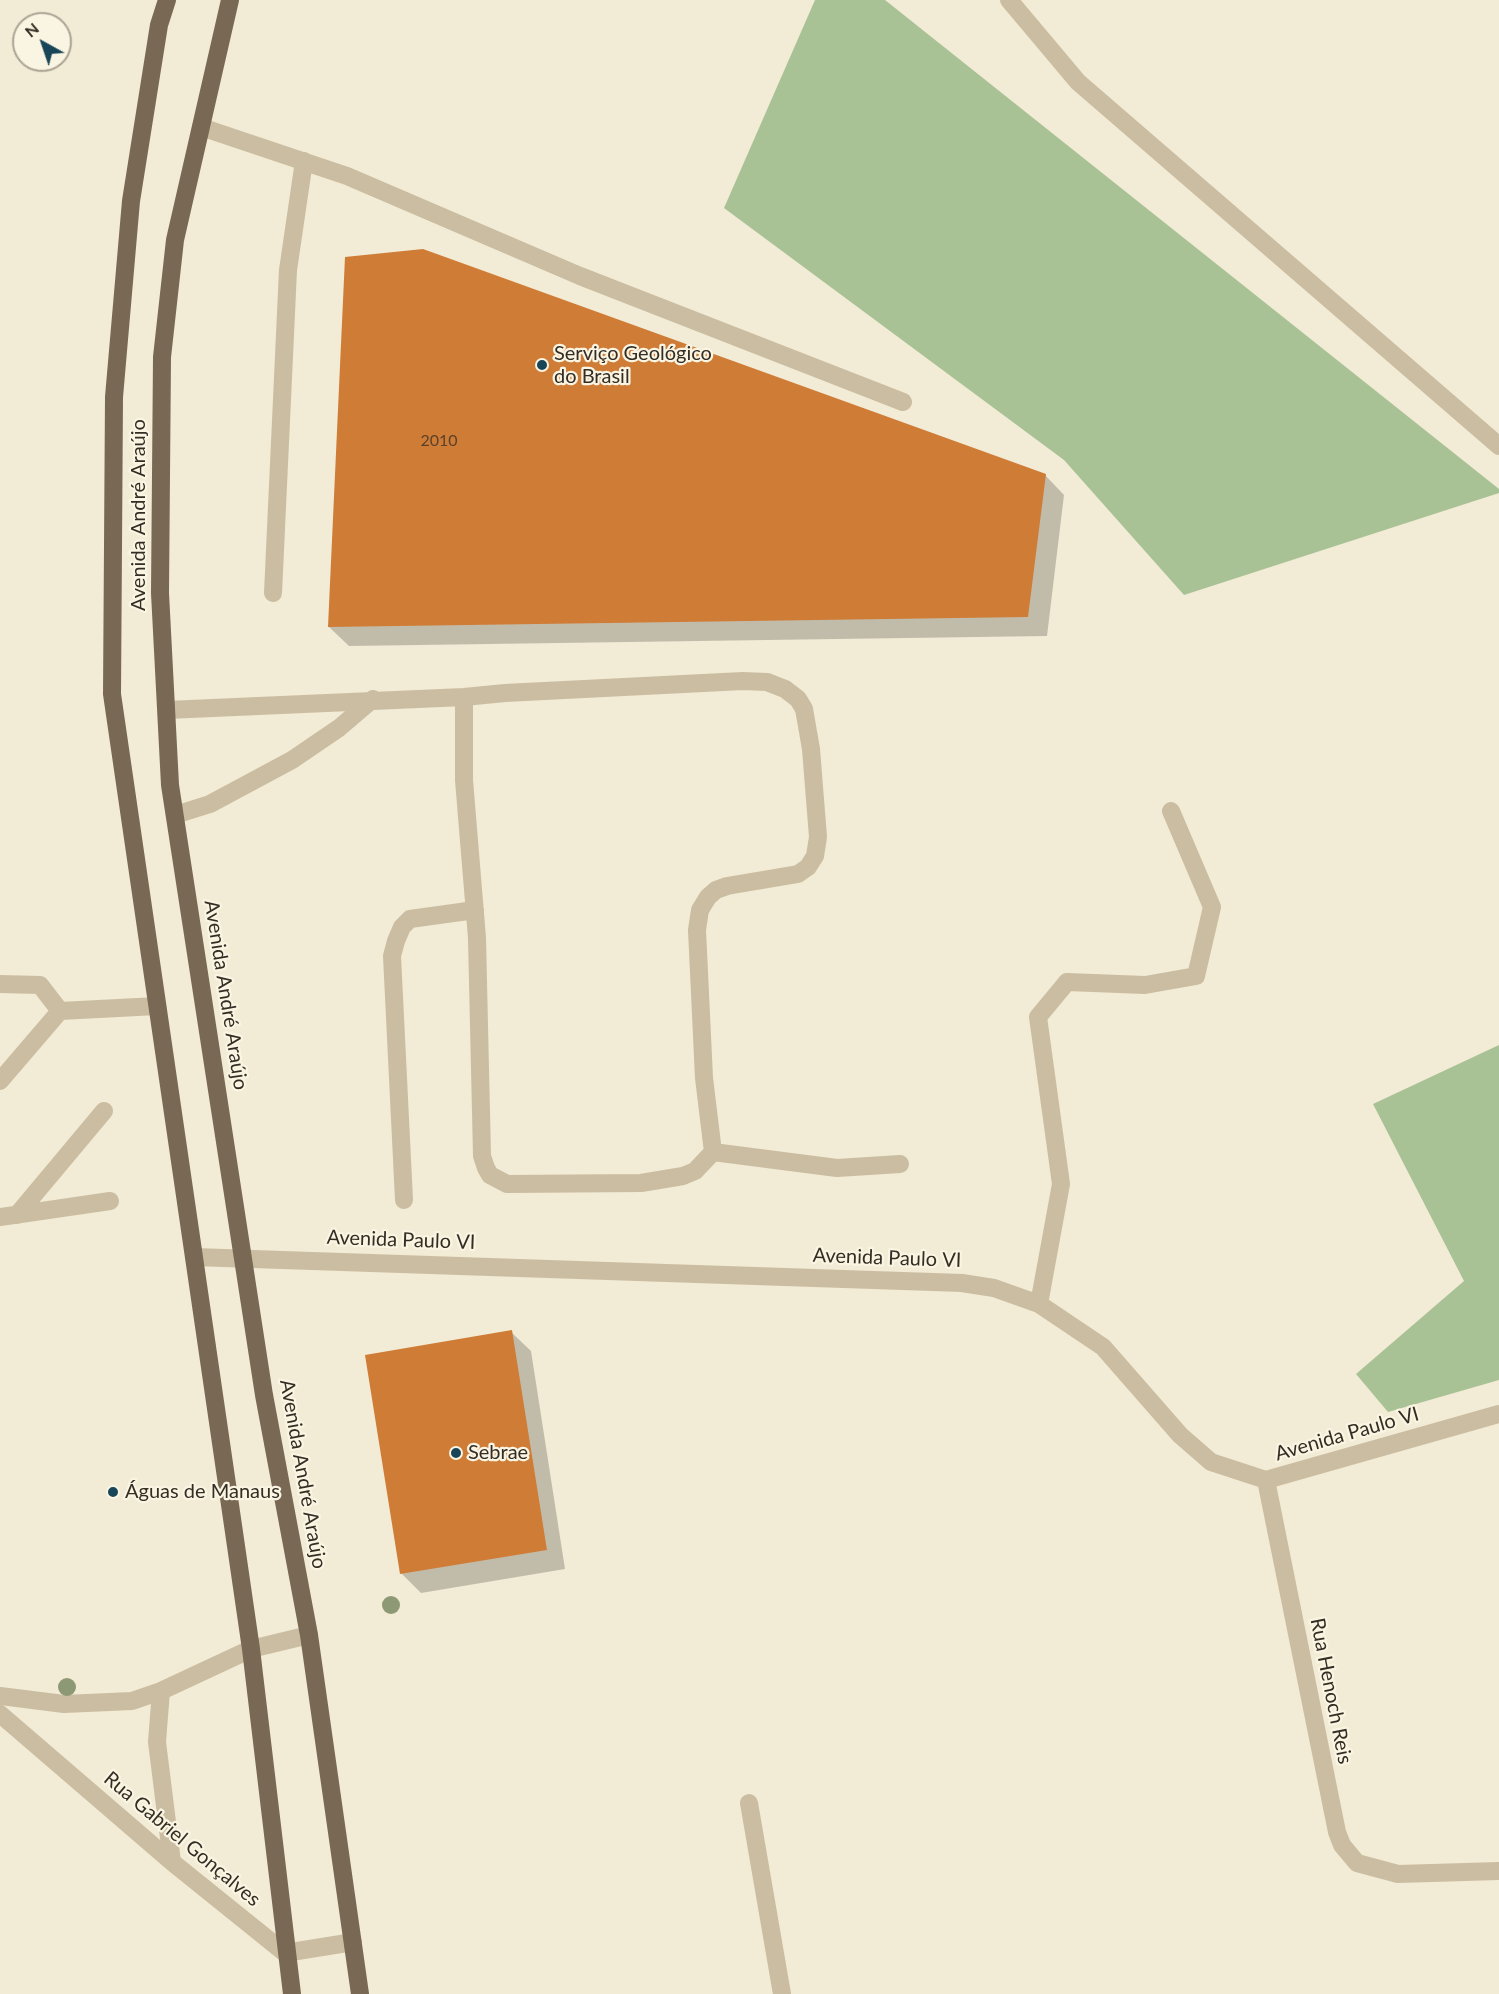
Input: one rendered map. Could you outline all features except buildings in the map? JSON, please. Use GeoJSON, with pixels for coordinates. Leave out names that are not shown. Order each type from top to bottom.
{"type":"FeatureCollection","features":[{"type":"Feature","properties":{"kind":"main road","name":"Avenida André Araújo"},"geometry":{"type":"LineString","coordinates":[[167,0],[159,25],[131,201],[114,421],[111,694],[251,1649],[285,1953],[292,1994]]}},
{"type":"Feature","properties":{"kind":"main road","name":"Avenida André Araújo"},"geometry":{"type":"LineString","coordinates":[[230,0],[175,240],[162,357],[160,593],[170,785],[245,1257],[264,1395],[309,1635],[360,1994]]}},
{"type":"Feature","properties":{"kind":"street"},"geometry":{"type":"LineString","coordinates":[[1009,0],[1078,82],[1499,446]]}},
{"type":"Feature","properties":{"kind":"street"},"geometry":{"type":"LineString","coordinates":[[201,127],[347,176],[580,276],[903,402]]}},
{"type":"Feature","properties":{"kind":"street"},"geometry":{"type":"LineString","coordinates":[[273,593],[288,270],[304,161]]}},
{"type":"Feature","properties":{"kind":"street"},"geometry":{"type":"LineString","coordinates":[[166,710],[373,699],[464,697],[743,681],[767,682],[784,689],[798,699],[804,710],[811,749],[817,826],[815,856],[808,867],[798,874],[716,890],[708,897],[700,910],[697,930],[704,1078],[712,1152],[694,1171],[683,1176],[641,1183],[507,1184],[490,1175],[482,1156],[475,910],[464,780],[464,697]]}},
{"type":"Feature","properties":{"kind":"street"},"geometry":{"type":"LineString","coordinates":[[175,815],[210,804],[292,760],[339,728],[373,699]]}},
{"type":"Feature","properties":{"kind":"street"},"geometry":{"type":"LineString","coordinates":[[1039,1304],[1060,1184],[1038,1017],[1067,982],[1145,985],[1196,976],[1212,907],[1171,810]]}},
{"type":"Feature","properties":{"kind":"street"},"geometry":{"type":"LineString","coordinates":[[404,1200],[392,956],[402,927],[410,919],[475,910]]}},
{"type":"Feature","properties":{"kind":"street"},"geometry":{"type":"LineString","coordinates":[[0,984],[40,985],[60,1011]]}},
{"type":"Feature","properties":{"kind":"street"},"geometry":{"type":"LineString","coordinates":[[0,1081],[60,1011],[157,1006]]}},
{"type":"Feature","properties":{"kind":"street"},"geometry":{"type":"LineString","coordinates":[[8,1216],[104,1111]]}},
{"type":"Feature","properties":{"kind":"street"},"geometry":{"type":"LineString","coordinates":[[712,1152],[837,1168],[900,1164]]}},
{"type":"Feature","properties":{"kind":"street"},"geometry":{"type":"LineString","coordinates":[[8,1216],[110,1201]]}},
{"type":"Feature","properties":{"kind":"street","name":"Avenida Paulo VI"},"geometry":{"type":"LineString","coordinates":[[194,1257],[962,1283],[994,1288],[1039,1304],[1103,1347],[1180,1435],[1211,1462],[1266,1480],[1499,1414]]}},
{"type":"Feature","properties":{"kind":"street","name":"Rua Henoch Reis"},"geometry":{"type":"LineString","coordinates":[[1266,1480],[1337,1832],[1357,1863],[1398,1874],[1499,1871]]}},
{"type":"Feature","properties":{"kind":"street"},"geometry":{"type":"LineString","coordinates":[[0,1696],[64,1704],[132,1701],[161,1691],[251,1649],[309,1635]]}},
{"type":"Feature","properties":{"kind":"street"},"geometry":{"type":"LineString","coordinates":[[161,1691],[157,1742],[172,1862]]}},
{"type":"Feature","properties":{"kind":"street","name":"Rua Gabriel Gonçalves"},"geometry":{"type":"LineString","coordinates":[[0,1714],[172,1862],[285,1953]]}},
{"type":"Feature","properties":{"kind":"street"},"geometry":{"type":"LineString","coordinates":[[749,1803],[782,1994]]}},
{"type":"Feature","properties":{"kind":"street"},"geometry":{"type":"LineString","coordinates":[[285,1953],[353,1942]]}},
{"type":"Feature","properties":{"kind":"green space"},"geometry":{"type":"Polygon","coordinates":[[[815,0],[885,0],[1499,489],[1499,493],[1184,595],[1064,460],[724,208],[815,0]]]}},
{"type":"Feature","properties":{"kind":"green space"},"geometry":{"type":"Polygon","coordinates":[[[1499,1045],[1499,1380],[1388,1412],[1356,1374],[1464,1281],[1373,1104],[1499,1045]]]}},
{"type":"Feature","properties":{"kind":"place","name":"Serviço Geológico do Brasil"},"geometry":{"type":"Point","coordinates":[542,365]}},
{"type":"Feature","properties":{"kind":"place","name":"Sebrae"},"geometry":{"type":"Point","coordinates":[456,1453]}},
{"type":"Feature","properties":{"kind":"place","name":"Águas de Manaus"},"geometry":{"type":"Point","coordinates":[113,1492]}}]}
